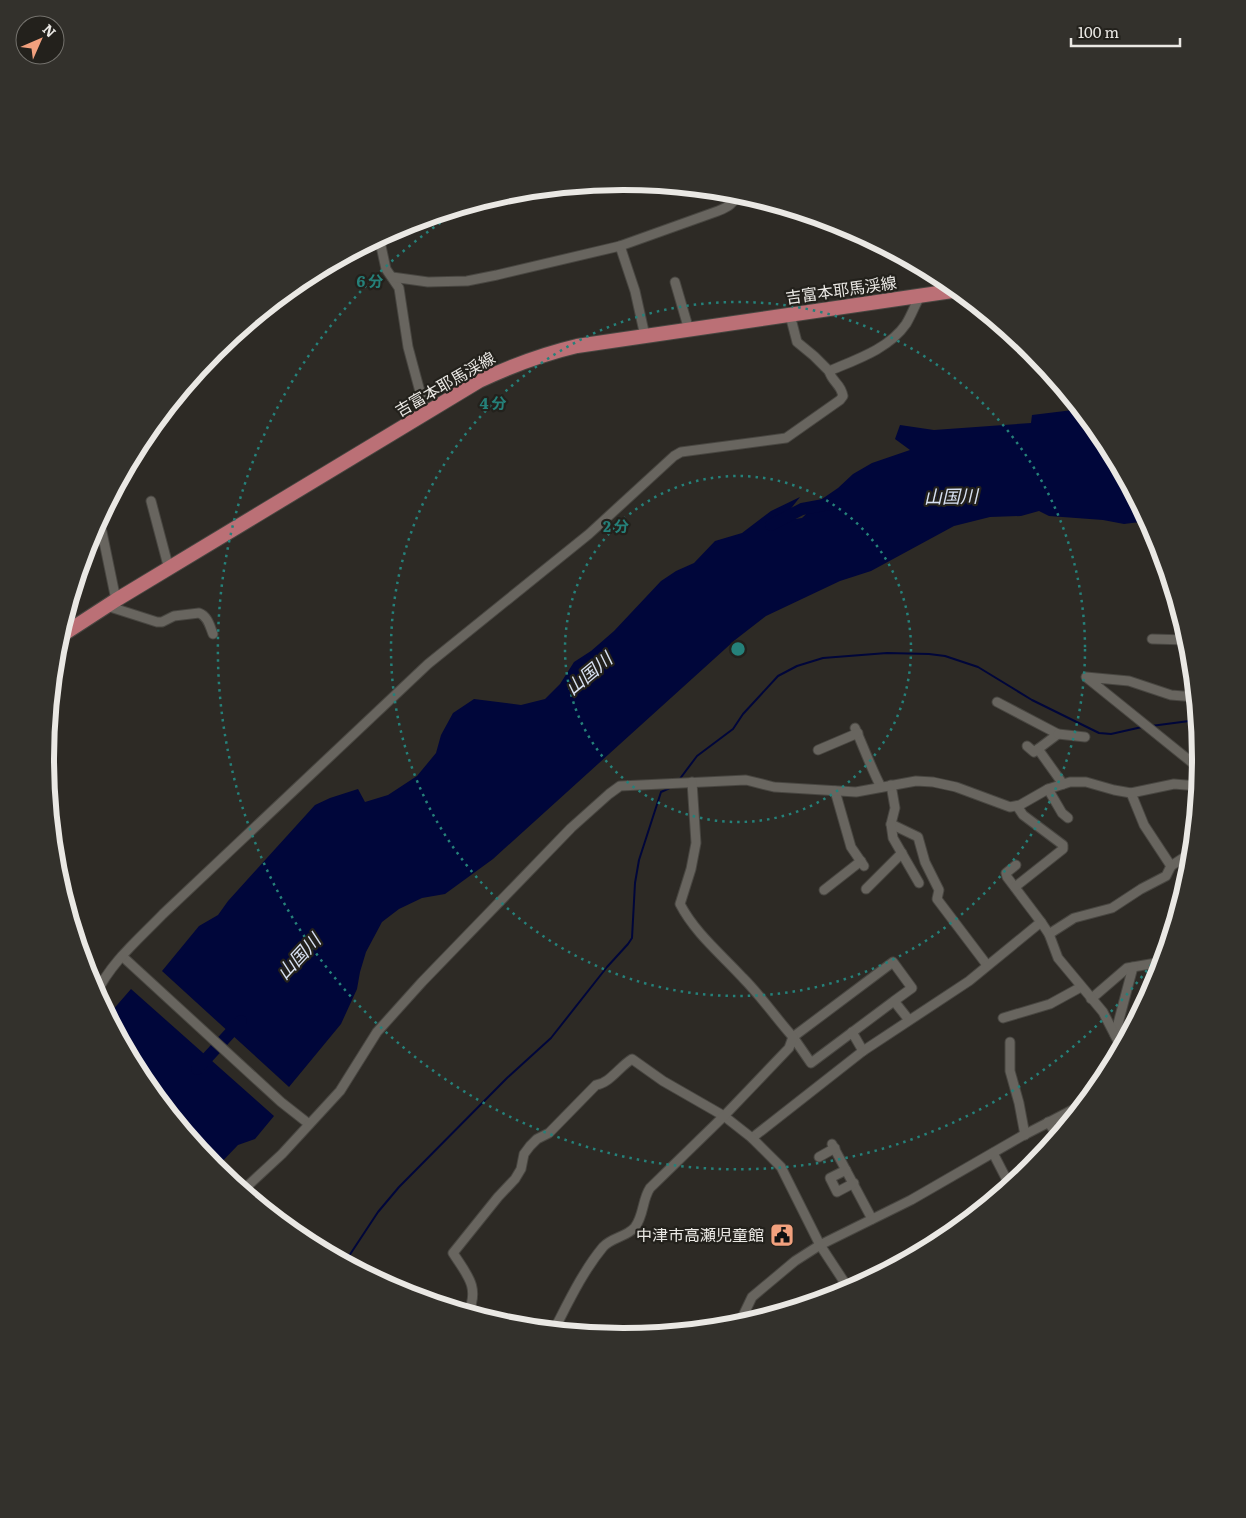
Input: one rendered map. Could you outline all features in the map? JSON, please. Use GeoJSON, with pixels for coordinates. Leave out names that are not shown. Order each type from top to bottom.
{"type":"FeatureCollection","features":[{"type":"Feature","properties":{"kind":"main road","name":"吉富本耶馬渓線"},"geometry":{"type":"LineString","coordinates":[[69,631],[111,603],[479,381],[535,357],[577,346],[947,292]]}},
{"type":"Feature","properties":{"kind":"street"},"geometry":{"type":"LineString","coordinates":[[392,277],[428,282],[467,281],[538,266],[620,246],[727,208],[734,201]]}},
{"type":"Feature","properties":{"kind":"street"},"geometry":{"type":"LineString","coordinates":[[380,244],[386,269],[399,288],[408,347],[426,414]]}},
{"type":"Feature","properties":{"kind":"street"},"geometry":{"type":"LineString","coordinates":[[620,246],[635,291],[646,336]]}},
{"type":"Feature","properties":{"kind":"street"},"geometry":{"type":"LineString","coordinates":[[676,282],[689,330]]}},
{"type":"Feature","properties":{"kind":"street"},"geometry":{"type":"LineString","coordinates":[[829,371],[858,359],[894,338],[906,324],[920,296]]}},
{"type":"Feature","properties":{"kind":"street"},"geometry":{"type":"LineString","coordinates":[[100,985],[163,914],[428,664],[589,534],[674,456],[681,452],[786,438],[840,400],[843,396],[841,388],[831,378],[829,371],[798,342],[790,315]]}},
{"type":"Feature","properties":{"kind":"street"},"geometry":{"type":"LineString","coordinates":[[151,501],[169,569]]}},
{"type":"Feature","properties":{"kind":"street"},"geometry":{"type":"LineString","coordinates":[[102,531],[111,603],[157,622],[162,622],[174,616],[203,614],[213,634]]}},
{"type":"Feature","properties":{"kind":"street"},"geometry":{"type":"LineString","coordinates":[[1152,639],[1179,640]]}},
{"type":"Feature","properties":{"kind":"street"},"geometry":{"type":"LineString","coordinates":[[1188,696],[1171,695],[1129,681],[1086,677],[1192,762]]}},
{"type":"Feature","properties":{"kind":"street"},"geometry":{"type":"LineString","coordinates":[[996,702],[1058,734],[1085,737]]}},
{"type":"Feature","properties":{"kind":"street"},"geometry":{"type":"LineString","coordinates":[[818,750],[856,730],[867,754],[870,766],[882,787]]}},
{"type":"Feature","properties":{"kind":"street"},"geometry":{"type":"LineString","coordinates":[[1027,746],[1034,752],[1058,734]]}},
{"type":"Feature","properties":{"kind":"street"},"geometry":{"type":"LineString","coordinates":[[1038,749],[1063,784]]}},
{"type":"Feature","properties":{"kind":"street"},"geometry":{"type":"LineString","coordinates":[[247,1186],[282,1154],[340,1091],[377,1032],[422,982],[571,828],[620,786],[746,780],[774,787],[856,792],[916,781],[933,782],[956,787],[1010,807],[1017,806],[1048,789],[1070,782],[1086,782],[1131,793],[1174,784],[1191,785]]}},
{"type":"Feature","properties":{"kind":"street"},"geometry":{"type":"LineString","coordinates":[[557,1324],[574,1291],[604,1246],[627,1234],[635,1226],[641,1216],[645,1196],[650,1188],[724,1116],[789,1048],[793,1037],[893,962],[912,988],[811,1063],[793,1037],[687,916],[680,904],[691,870],[696,843],[692,782]]}},
{"type":"Feature","properties":{"kind":"street"},"geometry":{"type":"LineString","coordinates":[[891,785],[895,808],[892,824],[893,838],[919,883]]}},
{"type":"Feature","properties":{"kind":"street"},"geometry":{"type":"LineString","coordinates":[[1048,789],[1062,814],[1068,818]]}},
{"type":"Feature","properties":{"kind":"street"},"geometry":{"type":"LineString","coordinates":[[824,890],[863,863],[851,847],[835,791]]}},
{"type":"Feature","properties":{"kind":"street"},"geometry":{"type":"LineString","coordinates":[[1131,793],[1144,825],[1171,866]]}},
{"type":"Feature","properties":{"kind":"street"},"geometry":{"type":"LineString","coordinates":[[1015,887],[1063,850],[1063,845],[1023,814],[1017,806]]}},
{"type":"Feature","properties":{"kind":"street"},"geometry":{"type":"LineString","coordinates":[[892,824],[917,834],[926,862],[939,890],[938,898],[987,965]]}},
{"type":"Feature","properties":{"kind":"street"},"geometry":{"type":"LineString","coordinates":[[866,889],[902,853]]}},
{"type":"Feature","properties":{"kind":"street"},"geometry":{"type":"LineString","coordinates":[[1049,934],[1074,918],[1112,908],[1141,889],[1166,876],[1171,866],[1183,858]]}},
{"type":"Feature","properties":{"kind":"street"},"geometry":{"type":"LineString","coordinates":[[1016,865],[1006,873],[1049,934],[1058,958],[1103,1012],[1118,1040]]}},
{"type":"Feature","properties":{"kind":"street"},"geometry":{"type":"LineString","coordinates":[[752,1138],[862,1051],[969,981],[1041,922]]}},
{"type":"Feature","properties":{"kind":"street"},"geometry":{"type":"LineString","coordinates":[[125,959],[282,1102],[309,1124]]}},
{"type":"Feature","properties":{"kind":"street"},"geometry":{"type":"LineString","coordinates":[[1092,999],[1127,968],[1154,963]]}},
{"type":"Feature","properties":{"kind":"street"},"geometry":{"type":"LineString","coordinates":[[1115,1035],[1133,967]]}},
{"type":"Feature","properties":{"kind":"street"},"geometry":{"type":"LineString","coordinates":[[1003,1018],[1050,1004],[1081,987]]}},
{"type":"Feature","properties":{"kind":"street"},"geometry":{"type":"LineString","coordinates":[[894,1001],[909,1020]]}},
{"type":"Feature","properties":{"kind":"street"},"geometry":{"type":"LineString","coordinates":[[852,1032],[862,1051]]}},
{"type":"Feature","properties":{"kind":"street"},"geometry":{"type":"LineString","coordinates":[[1010,1042],[1010,1071],[1020,1103],[1025,1135]]}},
{"type":"Feature","properties":{"kind":"street"},"geometry":{"type":"LineString","coordinates":[[470,1307],[472,1282],[453,1253],[515,1179],[521,1169],[524,1154],[530,1146],[549,1133],[596,1085],[603,1084],[626,1063],[632,1060],[663,1081],[724,1116],[752,1138],[781,1167],[820,1245],[843,1280],[843,1284]]}},
{"type":"Feature","properties":{"kind":"street"},"geometry":{"type":"LineString","coordinates":[[743,1315],[752,1297],[795,1261],[820,1245],[911,1200],[1048,1122],[1067,1115]]}},
{"type":"Feature","properties":{"kind":"street"},"geometry":{"type":"LineString","coordinates":[[1048,1122],[1054,1130]]}},
{"type":"Feature","properties":{"kind":"street"},"geometry":{"type":"LineString","coordinates":[[819,1157],[833,1146],[872,1219]]}},
{"type":"Feature","properties":{"kind":"street"},"geometry":{"type":"LineString","coordinates":[[993,1153],[1007,1179]]}},
{"type":"Feature","properties":{"kind":"street"},"geometry":{"type":"LineString","coordinates":[[846,1170],[830,1178],[837,1192],[854,1183]]}},
{"type":"Feature","properties":{"kind":"water"},"geometry":{"type":"Polygon","coordinates":[[[1074,411],[1116,474],[1141,522],[1124,524],[1103,520],[1049,516],[1039,511],[1021,516],[990,517],[954,526],[871,571],[840,581],[766,616],[735,640],[493,859],[445,894],[422,898],[399,909],[382,922],[366,952],[357,989],[341,1024],[289,1087],[162,971],[199,926],[218,915],[228,901],[315,805],[358,789],[365,802],[388,795],[417,776],[436,753],[441,735],[453,713],[474,699],[521,705],[545,699],[560,684],[574,662],[591,651],[614,631],[661,581],[676,571],[694,563],[715,541],[742,533],[771,511],[800,497],[781,521],[802,518],[853,474],[872,463],[910,450],[895,439],[900,425],[934,430],[1031,423],[1032,415],[1074,411]]]}},
{"type":"Feature","properties":{"kind":"water"},"geometry":{"type":"Polygon","coordinates":[[[131,989],[274,1116],[255,1139],[238,1145],[221,1163],[171,1106],[130,1044],[112,1011],[131,989]]]}},
{"type":"Feature","properties":{"kind":"waterway","name":"山国川"},"geometry":{"type":"LineString","coordinates":[[771,525],[802,509],[829,504]]}},
{"type":"Feature","properties":{"kind":"waterway"},"geometry":{"type":"LineString","coordinates":[[679,780],[697,756],[733,729],[743,714],[778,676],[797,666],[823,658],[887,653],[945,656],[978,667],[1032,700],[1099,733],[1111,734],[1142,727]]}},
{"type":"Feature","properties":{"kind":"waterway"},"geometry":{"type":"LineString","coordinates":[[1151,726],[1191,721]]}},
{"type":"Feature","properties":{"kind":"waterway"},"geometry":{"type":"LineString","coordinates":[[348,1257],[378,1212],[399,1187],[507,1078],[551,1038],[607,967],[628,944],[632,938],[635,883],[639,860],[661,792],[672,787]]}},
{"type":"Feature","properties":{"kind":"waterway","name":"山国川"},"geometry":{"type":"LineString","coordinates":[[197,1069],[241,1021]]}},
{"type":"Feature","properties":{"kind":"place","name":"中津市高瀬児童館"},"geometry":{"type":"Point","coordinates":[782,1235]}}]}
